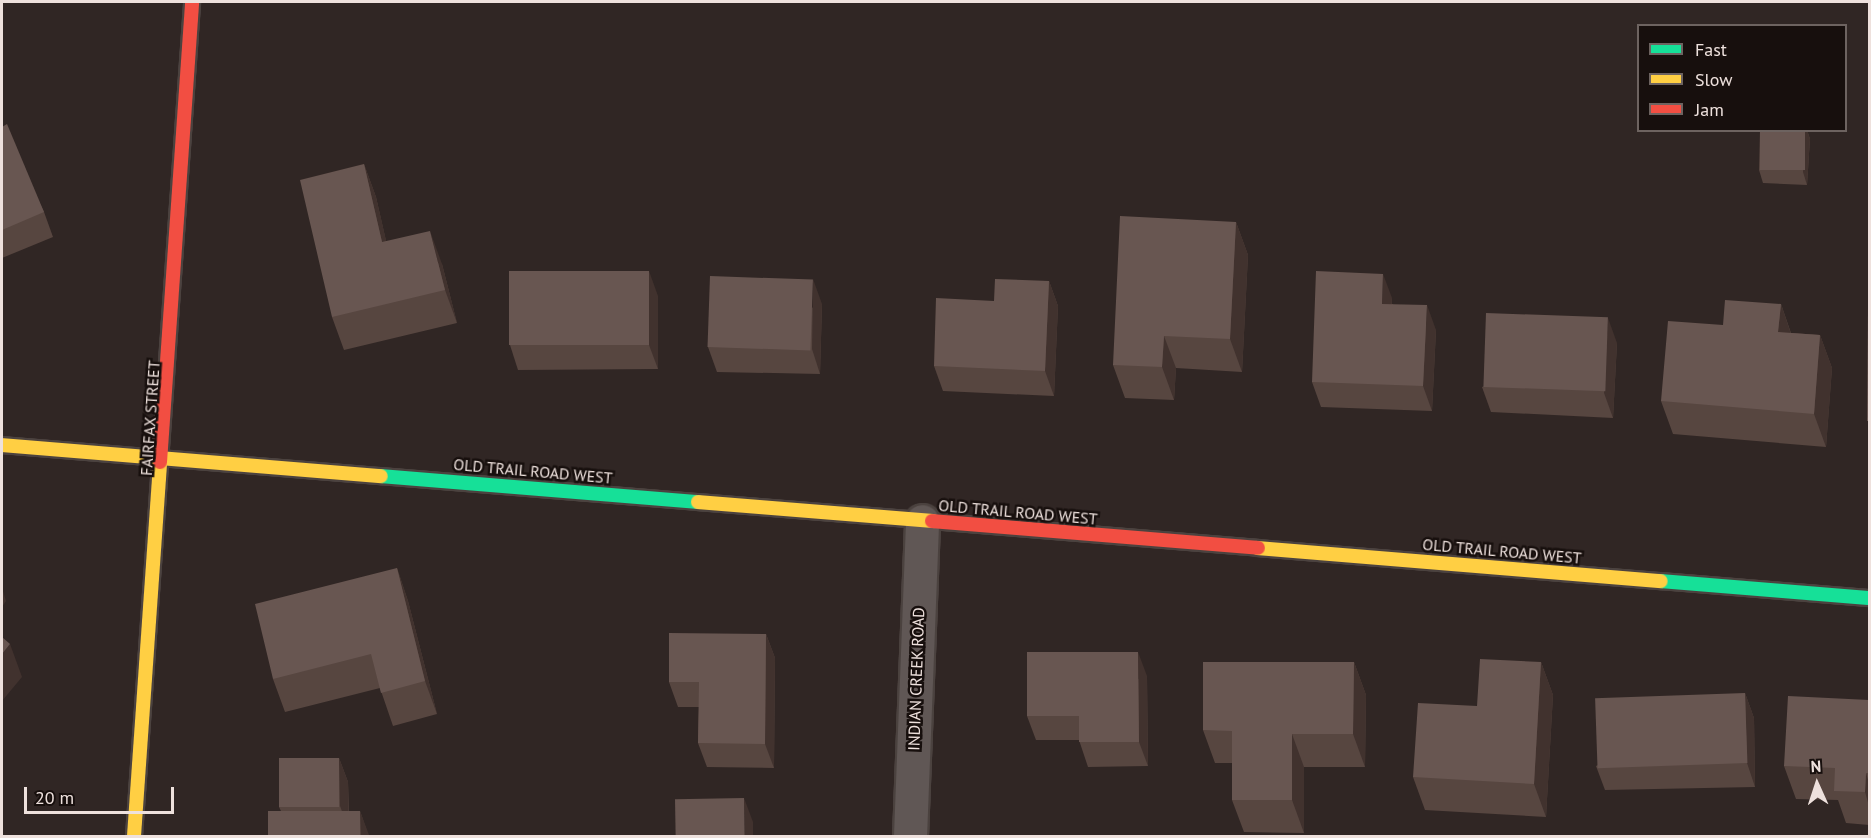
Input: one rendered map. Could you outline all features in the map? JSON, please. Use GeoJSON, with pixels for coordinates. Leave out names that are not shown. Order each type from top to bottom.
{"type":"FeatureCollection","features":[{"type":"Feature","properties":{"kind":"street","name":"FAIRFAX STREET"},"geometry":{"type":"LineString","coordinates":[[134,837],[163,456],[192,2]]}},
{"type":"Feature","properties":{"kind":"street","name":"OLD TRAIL ROAD WEST"},"geometry":{"type":"LineString","coordinates":[[2,445],[163,456],[922,521],[1869,598]]}},
{"type":"Feature","properties":{"kind":"street","name":"INDIAN CREEK ROAD"},"geometry":{"type":"LineString","coordinates":[[910,837],[922,521]]}},
{"type":"Feature","properties":{"kind":"building"},"geometry":{"type":"Polygon","coordinates":[[[7,124],[44,212],[2,230],[2,127],[7,124]]]}},
{"type":"Feature","properties":{"kind":"building"},"geometry":{"type":"Polygon","coordinates":[[[1760,132],[1805,132],[1805,170],[1760,170],[1760,132]]]}},
{"type":"Feature","properties":{"kind":"building"},"geometry":{"type":"Polygon","coordinates":[[[364,164],[382,242],[430,231],[445,290],[332,317],[300,180],[364,164]]]}},
{"type":"Feature","properties":{"kind":"building"},"geometry":{"type":"Polygon","coordinates":[[[1120,216],[1236,222],[1230,339],[1164,336],[1162,367],[1113,365],[1120,216]]]}},
{"type":"Feature","properties":{"kind":"building"},"geometry":{"type":"Polygon","coordinates":[[[509,271],[649,271],[649,345],[509,345],[509,271]]]}},
{"type":"Feature","properties":{"kind":"building"},"geometry":{"type":"Polygon","coordinates":[[[1316,271],[1383,274],[1382,304],[1427,305],[1423,386],[1312,382],[1316,271]]]}},
{"type":"Feature","properties":{"kind":"building"},"geometry":{"type":"Polygon","coordinates":[[[710,276],[813,280],[810,351],[708,347],[710,276]]]}},
{"type":"Feature","properties":{"kind":"building"},"geometry":{"type":"Polygon","coordinates":[[[995,279],[1049,281],[1045,371],[934,366],[936,298],[994,301],[995,279]]]}},
{"type":"Feature","properties":{"kind":"building"},"geometry":{"type":"Polygon","coordinates":[[[1725,300],[1781,304],[1778,332],[1820,335],[1814,414],[1661,401],[1668,321],[1723,325],[1725,300]]]}},
{"type":"Feature","properties":{"kind":"building"},"geometry":{"type":"Polygon","coordinates":[[[1868,306],[1869,421],[1867,421],[1868,306]]]}},
{"type":"Feature","properties":{"kind":"building"},"geometry":{"type":"Polygon","coordinates":[[[1486,313],[1608,317],[1605,391],[1483,387],[1486,313]]]}},
{"type":"Feature","properties":{"kind":"building"},"geometry":{"type":"Polygon","coordinates":[[[397,568],[425,681],[381,693],[371,654],[273,679],[255,604],[397,568]]]}},
{"type":"Feature","properties":{"kind":"building"},"geometry":{"type":"Polygon","coordinates":[[[669,633],[766,634],[765,744],[698,743],[699,682],[669,682],[669,633]]]}},
{"type":"Feature","properties":{"kind":"building"},"geometry":{"type":"Polygon","coordinates":[[[2,637],[10,644],[2,654],[2,637]]]}},
{"type":"Feature","properties":{"kind":"building"},"geometry":{"type":"Polygon","coordinates":[[[1027,652],[1138,652],[1139,742],[1079,742],[1079,716],[1027,716],[1027,652]]]}},
{"type":"Feature","properties":{"kind":"building"},"geometry":{"type":"Polygon","coordinates":[[[1480,659],[1541,662],[1534,784],[1413,777],[1418,703],[1477,706],[1480,659]]]}},
{"type":"Feature","properties":{"kind":"building"},"geometry":{"type":"Polygon","coordinates":[[[1203,662],[1354,662],[1353,734],[1292,734],[1292,800],[1232,800],[1232,731],[1203,730],[1203,662]]]}},
{"type":"Feature","properties":{"kind":"building"},"geometry":{"type":"Polygon","coordinates":[[[1745,693],[1747,763],[1598,768],[1595,698],[1745,693]]]}},
{"type":"Feature","properties":{"kind":"building"},"geometry":{"type":"Polygon","coordinates":[[[1788,696],[1869,700],[1869,773],[1866,773],[1865,792],[1834,791],[1835,768],[1784,766],[1788,696]]]}},
{"type":"Feature","properties":{"kind":"building"},"geometry":{"type":"Polygon","coordinates":[[[279,758],[339,758],[339,807],[279,807],[279,758]]]}},
{"type":"Feature","properties":{"kind":"building"},"geometry":{"type":"Polygon","coordinates":[[[744,798],[745,836],[676,836],[675,799],[744,798]]]}},
{"type":"Feature","properties":{"kind":"building"},"geometry":{"type":"Polygon","coordinates":[[[268,811],[360,811],[360,836],[268,836],[268,811]]]}},
{"type":"Feature","properties":{"kind":"traffic: fast"},"geometry":{"type":"LineString","coordinates":[[381,476],[698,502]]}},
{"type":"Feature","properties":{"kind":"traffic: fast"},"geometry":{"type":"LineString","coordinates":[[1661,581],[1870,598]]}},
{"type":"Feature","properties":{"kind":"traffic: slow"},"geometry":{"type":"LineString","coordinates":[[2,445],[381,476]]}},
{"type":"Feature","properties":{"kind":"traffic: slow"},"geometry":{"type":"LineString","coordinates":[[134,836],[160,462]]}},
{"type":"Feature","properties":{"kind":"traffic: slow"},"geometry":{"type":"LineString","coordinates":[[698,502],[932,521]]}},
{"type":"Feature","properties":{"kind":"traffic: slow"},"geometry":{"type":"LineString","coordinates":[[1258,548],[1661,581]]}},
{"type":"Feature","properties":{"kind":"traffic: jam"},"geometry":{"type":"LineString","coordinates":[[160,462],[192,2]]}},
{"type":"Feature","properties":{"kind":"traffic: jam"},"geometry":{"type":"LineString","coordinates":[[932,521],[1258,548]]}}]}
